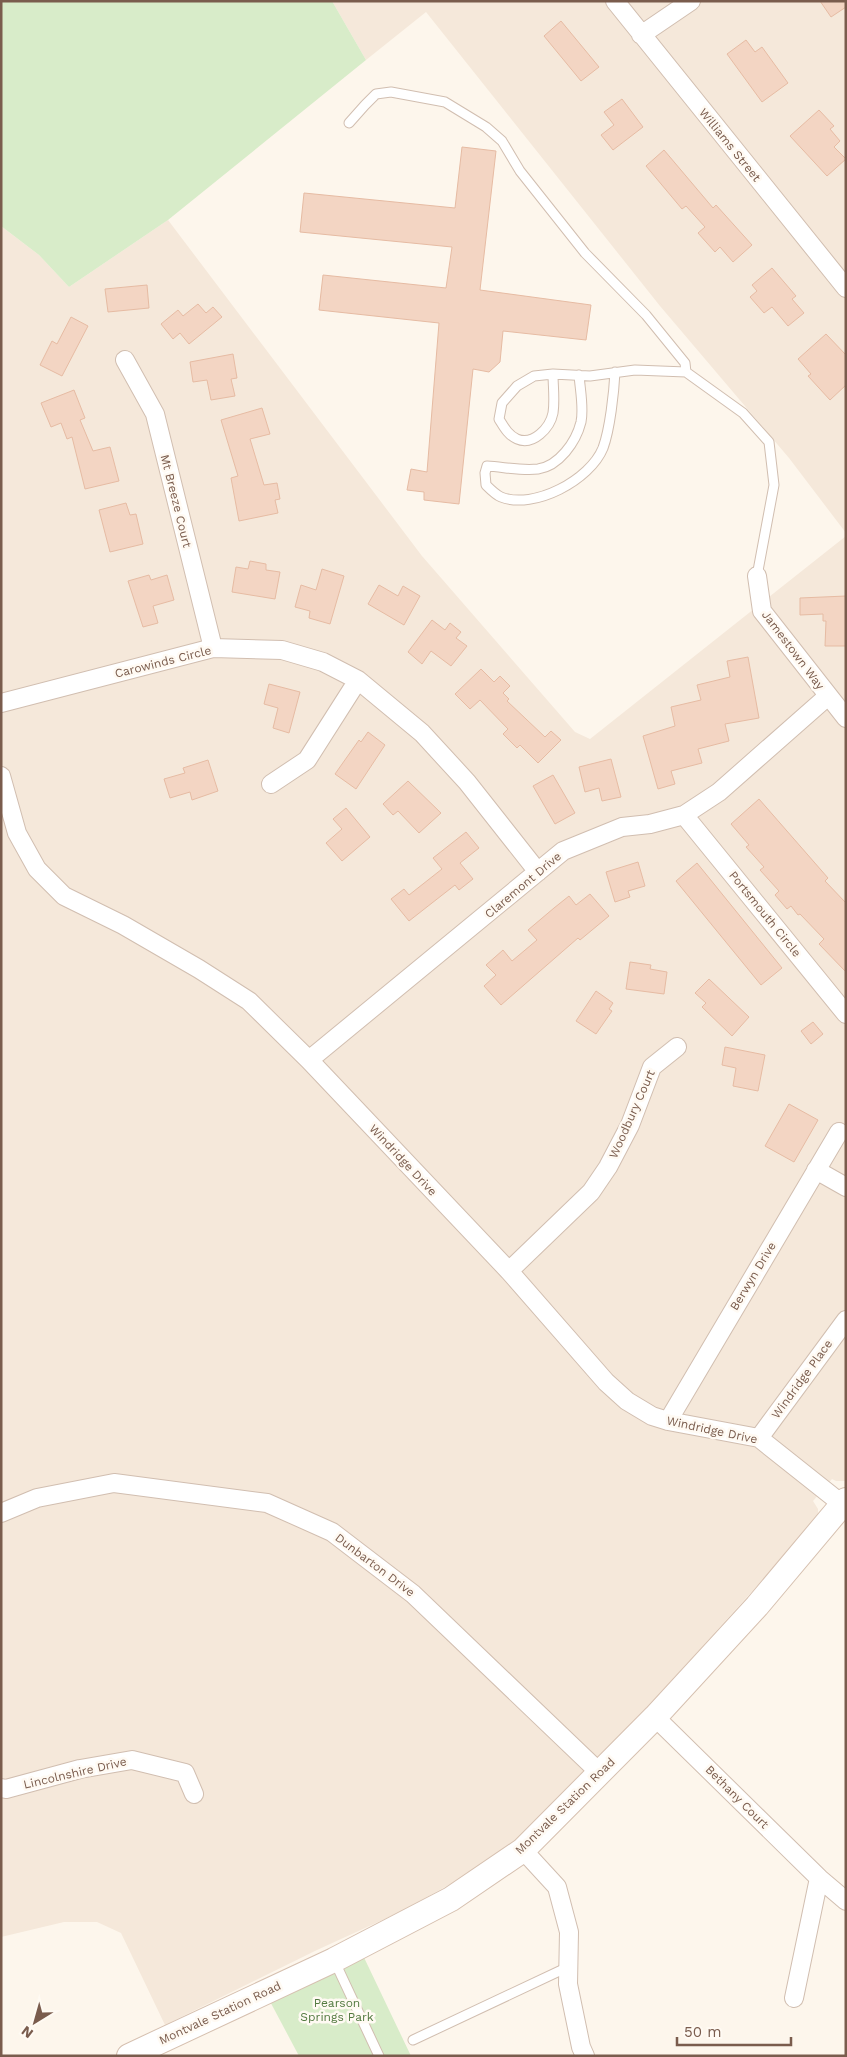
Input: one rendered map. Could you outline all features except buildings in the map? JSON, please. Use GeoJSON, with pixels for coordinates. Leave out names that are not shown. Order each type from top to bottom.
{"type":"FeatureCollection","features":[{"type":"Feature","properties":{"kind":"street","name":"Williams Street"},"geometry":{"type":"LineString","coordinates":[[615,1],[846,288]]}},
{"type":"Feature","properties":{"kind":"street"},"geometry":{"type":"LineString","coordinates":[[641,35],[691,1]]}},
{"type":"Feature","properties":{"kind":"street","name":"Mt Breeze Court"},"geometry":{"type":"LineString","coordinates":[[124,360],[155,414],[212,648]]}},
{"type":"Feature","properties":{"kind":"street","name":"Jamestown Way"},"geometry":{"type":"LineString","coordinates":[[757,576],[762,611],[846,718]]}},
{"type":"Feature","properties":{"kind":"street","name":"Carowinds Circle"},"geometry":{"type":"LineString","coordinates":[[1,703],[212,648],[282,650],[323,662],[358,680],[422,733],[467,782],[538,872]]}},
{"type":"Feature","properties":{"kind":"street"},"geometry":{"type":"LineString","coordinates":[[271,784],[308,760],[358,680]]}},
{"type":"Feature","properties":{"kind":"street","name":"Claremont Drive"},"geometry":{"type":"LineString","coordinates":[[309,1060],[563,851],[622,827],[650,824],[684,815],[719,792],[828,696]]}},
{"type":"Feature","properties":{"kind":"street","name":"Windridge Drive"},"geometry":{"type":"LineString","coordinates":[[1,776],[16,833],[37,869],[64,896],[123,925],[199,968],[249,1001],[309,1060],[509,1272],[606,1382],[628,1401],[652,1416],[668,1421],[759,1438],[844,1502]]}},
{"type":"Feature","properties":{"kind":"street","name":"Portsmouth Circle"},"geometry":{"type":"LineString","coordinates":[[684,815],[846,1014]]}},
{"type":"Feature","properties":{"kind":"street","name":"Woodbury Court"},"geometry":{"type":"LineString","coordinates":[[509,1272],[591,1192],[608,1168],[630,1125],[652,1067],[677,1047]]}},
{"type":"Feature","properties":{"kind":"street","name":"Berwyn Drive"},"geometry":{"type":"LineString","coordinates":[[668,1421],[839,1132]]}},
{"type":"Feature","properties":{"kind":"street"},"geometry":{"type":"LineString","coordinates":[[816,1170],[846,1187]]}},
{"type":"Feature","properties":{"kind":"street","name":"Windridge Place"},"geometry":{"type":"LineString","coordinates":[[759,1438],[846,1320]]}},
{"type":"Feature","properties":{"kind":"street","name":"Dunbarton Drive"},"geometry":{"type":"LineString","coordinates":[[1,1513],[37,1498],[114,1483],[267,1503],[332,1532],[413,1594],[600,1772]]}},
{"type":"Feature","properties":{"kind":"street","name":"Montvale Station Road"},"geometry":{"type":"LineString","coordinates":[[128,2056],[334,1960],[451,1899],[523,1850],[655,1717],[757,1606],[844,1502]]}},
{"type":"Feature","properties":{"kind":"street","name":"Bethany Court"},"geometry":{"type":"LineString","coordinates":[[655,1717],[819,1878],[846,1901]]}},
{"type":"Feature","properties":{"kind":"street","name":"Lincolnshire Drive"},"geometry":{"type":"LineString","coordinates":[[1,1788],[80,1769],[132,1760],[185,1773],[194,1794]]}},
{"type":"Feature","properties":{"kind":"street"},"geometry":{"type":"LineString","coordinates":[[523,1850],[557,1887],[569,1932],[568,1984],[581,2047],[586,2056]]}},
{"type":"Feature","properties":{"kind":"street"},"geometry":{"type":"LineString","coordinates":[[794,1998],[819,1878]]}},
{"type":"Feature","properties":{"kind":"lane"},"geometry":{"type":"LineString","coordinates":[[349,123],[364,104],[376,94],[391,92],[445,102],[486,127],[502,141],[520,170],[585,253],[646,315],[685,363],[686,372]]}},
{"type":"Feature","properties":{"kind":"lane"},"geometry":{"type":"LineString","coordinates":[[553,374],[553,413],[549,423],[529,440],[518,439],[508,434],[499,419],[502,403],[517,386],[534,376],[553,374],[579,375],[635,370],[686,372],[743,414],[769,442],[774,485],[757,576]]}},
{"type":"Feature","properties":{"kind":"lane"},"geometry":{"type":"LineString","coordinates":[[579,375],[581,421],[571,445],[550,466],[539,469],[512,469],[488,466],[484,473],[486,486],[501,497],[521,500],[552,494],[579,478],[603,448],[614,388],[615,372]]}},
{"type":"Feature","properties":{"kind":"lane"},"geometry":{"type":"LineString","coordinates":[[334,1960],[379,2056]]}},
{"type":"Feature","properties":{"kind":"lane"},"geometry":{"type":"LineString","coordinates":[[414,2040],[568,1967]]}},
{"type":"Feature","properties":{"kind":"shaded area"},"geometry":{"type":"Polygon","coordinates":[[[332,1],[846,1],[846,533],[789,458],[660,306],[426,12],[366,60],[332,1]]]}},
{"type":"Feature","properties":{"kind":"shaded area"},"geometry":{"type":"Polygon","coordinates":[[[168,220],[422,556],[575,732],[590,739],[846,536],[846,1481],[832,1479],[813,1501],[818,1509],[818,1514],[775,1566],[650,1704],[546,1813],[514,1842],[461,1878],[400,1912],[317,1950],[165,2025],[121,1933],[97,1922],[64,1922],[1,1937],[1,226],[39,255],[69,287],[168,220]]]}},
{"type":"Feature","properties":{"kind":"green space"},"geometry":{"type":"Polygon","coordinates":[[[1,1],[332,1],[366,60],[168,220],[69,287],[39,255],[1,226],[1,1]]]}},
{"type":"Feature","properties":{"kind":"green space","name":"Pearson Springs Park"},"geometry":{"type":"Polygon","coordinates":[[[359,1947],[411,2056],[299,2056],[265,1992],[359,1947]]]}}]}
